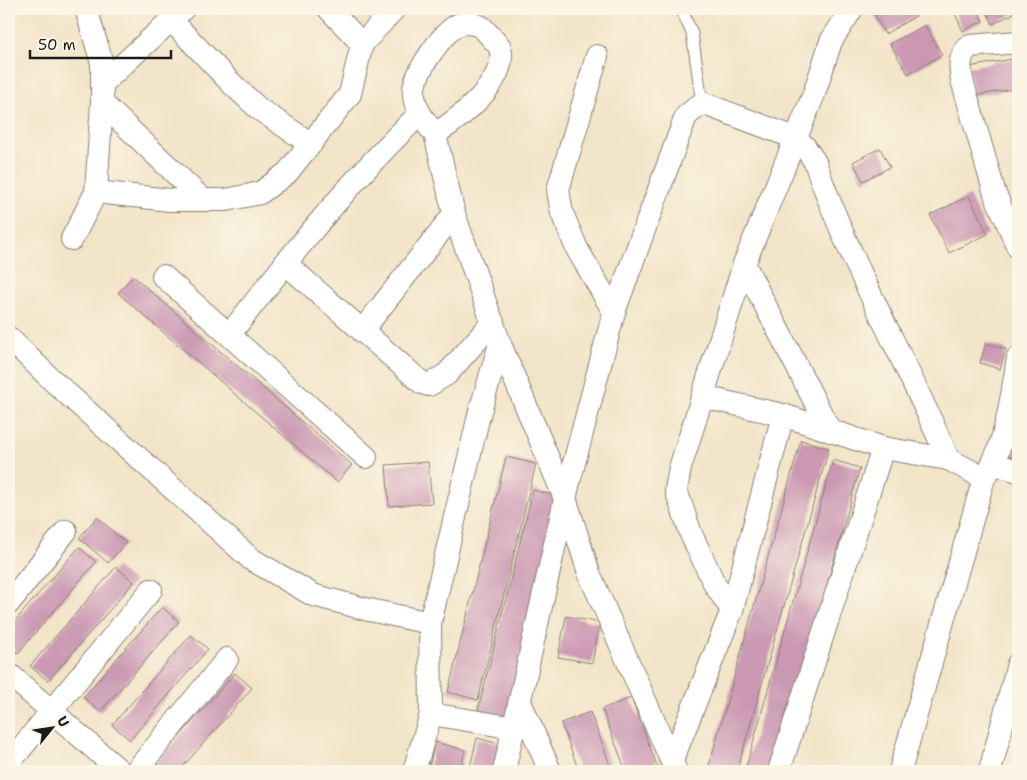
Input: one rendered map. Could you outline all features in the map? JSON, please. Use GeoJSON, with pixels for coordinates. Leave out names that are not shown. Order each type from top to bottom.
{"type":"FeatureCollection","features":[{"type":"Feature","properties":{"kind":"street"},"geometry":{"type":"LineString","coordinates":[[72,240],[96,192],[102,93],[102,63],[86,9]]}},
{"type":"Feature","properties":{"kind":"street"},"geometry":{"type":"LineString","coordinates":[[329,9],[362,44]]}},
{"type":"Feature","properties":{"kind":"street"},"geometry":{"type":"LineString","coordinates":[[96,192],[170,200],[226,200],[260,193],[287,173],[350,94],[362,44],[394,9]]}},
{"type":"Feature","properties":{"kind":"street"},"geometry":{"type":"LineString","coordinates":[[732,610],[703,562],[690,534],[676,490],[683,452],[703,397],[744,264],[814,94],[831,41],[846,11]]}},
{"type":"Feature","properties":{"kind":"street"},"geometry":{"type":"LineString","coordinates":[[102,93],[177,15],[231,84],[259,109],[311,144]]}},
{"type":"Feature","properties":{"kind":"street"},"geometry":{"type":"LineString","coordinates":[[435,134],[466,113],[487,88],[498,67],[501,59],[500,47],[482,27],[471,23],[460,24],[453,28],[429,57],[417,78],[414,89],[415,102],[420,114],[435,134],[454,214],[500,344],[566,502],[589,573],[674,766]]}},
{"type":"Feature","properties":{"kind":"street"},"geometry":{"type":"LineString","coordinates":[[1018,42],[970,46],[965,50],[960,64],[965,89],[995,194],[1018,247]]}},
{"type":"Feature","properties":{"kind":"street"},"geometry":{"type":"LineString","coordinates":[[597,56],[558,190],[562,213],[574,241],[614,312]]}},
{"type":"Feature","properties":{"kind":"street"},"geometry":{"type":"LineString","coordinates":[[102,93],[202,200]]}},
{"type":"Feature","properties":{"kind":"street"},"geometry":{"type":"LineString","coordinates":[[504,771],[521,704],[581,434],[614,312],[686,116],[702,103],[795,138],[805,147],[815,162],[872,296],[930,416],[948,458]]}},
{"type":"Feature","properties":{"kind":"street"},"geometry":{"type":"LineString","coordinates":[[230,334],[285,263],[374,161],[420,114]]}},
{"type":"Feature","properties":{"kind":"street"},"geometry":{"type":"LineString","coordinates":[[362,331],[454,214]]}},
{"type":"Feature","properties":{"kind":"street"},"geometry":{"type":"LineString","coordinates":[[285,263],[422,383],[428,384],[447,374],[493,322]]}},
{"type":"Feature","properties":{"kind":"street"},"geometry":{"type":"LineString","coordinates":[[744,264],[830,431]]}},
{"type":"Feature","properties":{"kind":"street"},"geometry":{"type":"LineString","coordinates":[[163,276],[366,457]]}},
{"type":"Feature","properties":{"kind":"street"},"geometry":{"type":"LineString","coordinates":[[9,338],[52,380],[251,559],[313,595],[365,609],[430,623]]}},
{"type":"Feature","properties":{"kind":"street"},"geometry":{"type":"LineString","coordinates":[[414,771],[431,714],[430,623],[480,411],[500,344]]}},
{"type":"Feature","properties":{"kind":"street"},"geometry":{"type":"LineString","coordinates":[[900,771],[989,471],[1016,392],[1018,358]]}},
{"type":"Feature","properties":{"kind":"street"},"geometry":{"type":"LineString","coordinates":[[703,397],[783,415],[883,448],[948,458],[989,471],[1018,471]]}},
{"type":"Feature","properties":{"kind":"street"},"geometry":{"type":"LineString","coordinates":[[674,766],[732,610],[783,415]]}},
{"type":"Feature","properties":{"kind":"street"},"geometry":{"type":"LineString","coordinates":[[779,771],[883,448]]}},
{"type":"Feature","properties":{"kind":"street"},"geometry":{"type":"LineString","coordinates":[[9,603],[66,531]]}},
{"type":"Feature","properties":{"kind":"street"},"geometry":{"type":"LineString","coordinates":[[9,763],[151,590]]}},
{"type":"Feature","properties":{"kind":"street"},"geometry":{"type":"LineString","coordinates":[[136,771],[227,659]]}},
{"type":"Feature","properties":{"kind":"street"},"geometry":{"type":"LineString","coordinates":[[990,771],[1018,664]]}},
{"type":"Feature","properties":{"kind":"street"},"geometry":{"type":"LineString","coordinates":[[9,674],[120,771]]}},
{"type":"Feature","properties":{"kind":"street"},"geometry":{"type":"LineString","coordinates":[[521,704],[550,771]]}},
{"type":"Feature","properties":{"kind":"street"},"geometry":{"type":"LineString","coordinates":[[431,714],[515,728]]}},
{"type":"Feature","properties":{"kind":"lane"},"geometry":{"type":"LineString","coordinates":[[681,9],[692,33],[702,103]]}},
{"type":"Feature","properties":{"kind":"building"},"geometry":{"type":"Polygon","coordinates":[[[871,9],[912,9],[916,16],[885,34],[871,9]]]}},
{"type":"Feature","properties":{"kind":"building"},"geometry":{"type":"Polygon","coordinates":[[[953,9],[977,9],[983,21],[963,31],[953,9]]]}},
{"type":"Feature","properties":{"kind":"building"},"geometry":{"type":"Polygon","coordinates":[[[985,9],[1012,9],[1014,13],[993,24],[985,9]]]}},
{"type":"Feature","properties":{"kind":"building"},"geometry":{"type":"Polygon","coordinates":[[[925,25],[942,55],[908,74],[890,44],[925,25]]]}},
{"type":"Feature","properties":{"kind":"building"},"geometry":{"type":"Polygon","coordinates":[[[1018,58],[1018,88],[974,96],[969,67],[1018,58]]]}},
{"type":"Feature","properties":{"kind":"building"},"geometry":{"type":"Polygon","coordinates":[[[880,148],[890,167],[863,181],[853,162],[880,148]]]}},
{"type":"Feature","properties":{"kind":"building"},"geometry":{"type":"Polygon","coordinates":[[[969,196],[988,234],[949,253],[930,215],[969,196]]]}},
{"type":"Feature","properties":{"kind":"building"},"geometry":{"type":"Polygon","coordinates":[[[133,276],[352,465],[337,482],[118,293],[133,276]]]}},
{"type":"Feature","properties":{"kind":"building"},"geometry":{"type":"Polygon","coordinates":[[[986,343],[1006,349],[1000,369],[980,363],[986,343]]]}},
{"type":"Feature","properties":{"kind":"building"},"geometry":{"type":"Polygon","coordinates":[[[1008,432],[1018,436],[1018,463],[1001,457],[1008,432]]]}},
{"type":"Feature","properties":{"kind":"building"},"geometry":{"type":"Polygon","coordinates":[[[801,440],[829,448],[737,771],[715,771],[708,769],[801,440]]]}},
{"type":"Feature","properties":{"kind":"building"},"geometry":{"type":"Polygon","coordinates":[[[506,457],[536,464],[478,700],[448,692],[506,457]]]}},
{"type":"Feature","properties":{"kind":"building"},"geometry":{"type":"Polygon","coordinates":[[[833,460],[860,468],[774,771],[745,771],[833,460]]]}},
{"type":"Feature","properties":{"kind":"building"},"geometry":{"type":"Polygon","coordinates":[[[428,462],[432,503],[389,506],[386,465],[428,462]]]}},
{"type":"Feature","properties":{"kind":"building"},"geometry":{"type":"Polygon","coordinates":[[[533,490],[564,498],[508,718],[478,710],[533,490]]]}},
{"type":"Feature","properties":{"kind":"building"},"geometry":{"type":"Polygon","coordinates":[[[97,517],[126,543],[108,563],[79,538],[97,517]]]}},
{"type":"Feature","properties":{"kind":"building"},"geometry":{"type":"Polygon","coordinates":[[[79,547],[96,562],[18,653],[9,645],[9,628],[79,547]]]}},
{"type":"Feature","properties":{"kind":"building"},"geometry":{"type":"Polygon","coordinates":[[[116,567],[134,582],[48,681],[30,666],[116,567]]]}},
{"type":"Feature","properties":{"kind":"building"},"geometry":{"type":"Polygon","coordinates":[[[162,607],[179,622],[100,712],[83,697],[162,607]]]}},
{"type":"Feature","properties":{"kind":"building"},"geometry":{"type":"Polygon","coordinates":[[[566,616],[600,623],[592,663],[558,657],[566,616]]]}},
{"type":"Feature","properties":{"kind":"building"},"geometry":{"type":"Polygon","coordinates":[[[191,635],[208,649],[130,740],[112,725],[191,635]]]}},
{"type":"Feature","properties":{"kind":"building"},"geometry":{"type":"Polygon","coordinates":[[[235,673],[252,688],[179,771],[165,771],[156,763],[235,673]]]}},
{"type":"Feature","properties":{"kind":"building"},"geometry":{"type":"Polygon","coordinates":[[[631,698],[659,771],[626,771],[602,709],[631,698]]]}},
{"type":"Feature","properties":{"kind":"building"},"geometry":{"type":"Polygon","coordinates":[[[590,712],[612,771],[579,771],[561,723],[590,712]]]}},
{"type":"Feature","properties":{"kind":"building"},"geometry":{"type":"Polygon","coordinates":[[[477,738],[507,746],[501,771],[469,771],[477,738]]]}},
{"type":"Feature","properties":{"kind":"building"},"geometry":{"type":"Polygon","coordinates":[[[435,742],[465,750],[460,771],[428,771],[435,742]]]}}]}
